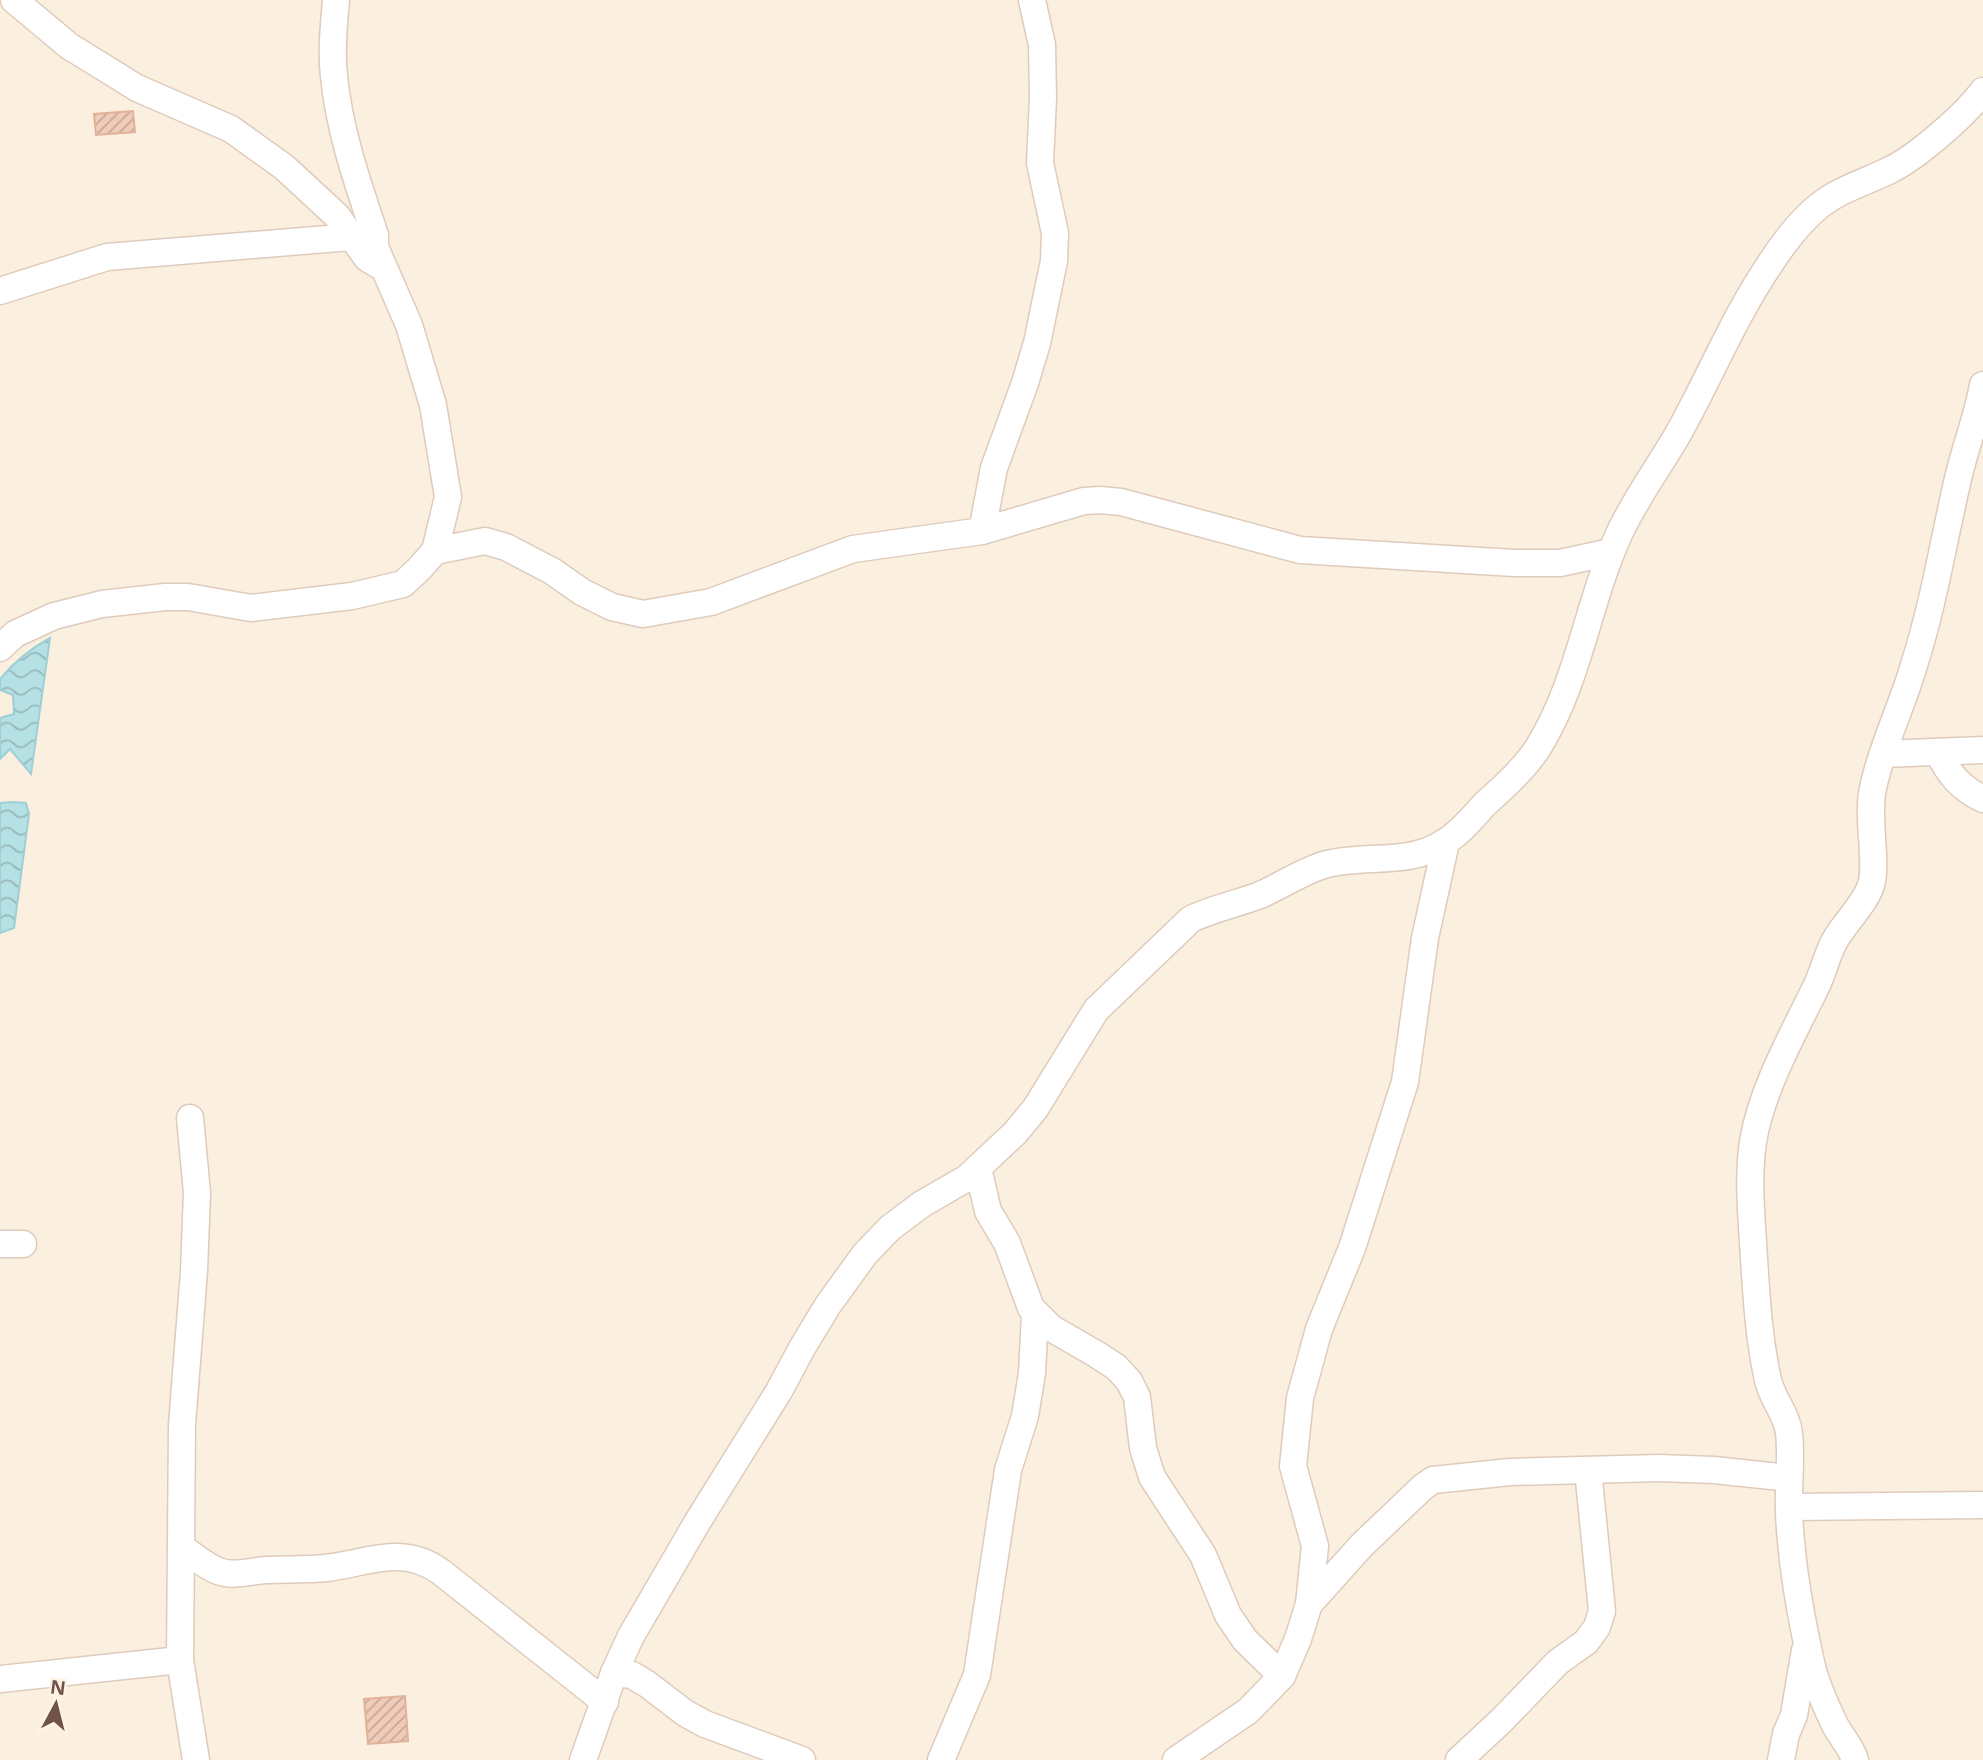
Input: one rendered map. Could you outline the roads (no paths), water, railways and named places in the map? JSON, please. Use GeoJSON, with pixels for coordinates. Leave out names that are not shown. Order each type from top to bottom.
{"type":"FeatureCollection","features":[{"type":"Feature","properties":{"kind":"street"},"geometry":{"type":"LineString","coordinates":[[14,0],[69,46],[137,88],[232,129],[284,167],[337,216],[367,258],[387,270]]}},
{"type":"Feature","properties":{"kind":"street"},"geometry":{"type":"LineString","coordinates":[[0,648],[15,634],[54,616],[102,604],[188,597],[251,608],[352,596],[403,584],[435,551],[448,497],[433,405],[409,325],[375,247],[375,235],[336,97],[332,47],[336,0]]}},
{"type":"Feature","properties":{"kind":"street"},"geometry":{"type":"LineString","coordinates":[[982,531],[994,468],[1037,343],[1054,261],[1055,233],[1040,163],[1042,45],[1032,0]]}},
{"type":"Feature","properties":{"kind":"street"},"geometry":{"type":"LineString","coordinates":[[583,1760],[614,1673],[631,1636],[828,1305],[865,1254],[890,1228],[922,1204],[957,1185],[1015,1133],[1035,1109],[1096,1010],[1191,919],[1211,909],[1245,901],[1270,891],[1299,873],[1324,865],[1346,860],[1385,860],[1411,856],[1446,842],[1503,788],[1537,749],[1548,729],[1577,658],[1611,552],[1621,531],[1678,433],[1768,267],[1797,228],[1819,206],[1839,193],[1893,169],[1947,129],[1983,92]]}},
{"type":"Feature","properties":{"kind":"street"},"geometry":{"type":"LineString","coordinates":[[0,291],[107,257],[351,237]]}},
{"type":"Feature","properties":{"kind":"street"},"geometry":{"type":"LineString","coordinates":[[1855,1760],[1852,1750],[1835,1726],[1812,1666],[1807,1642],[1795,1574],[1788,1507],[1789,1432],[1768,1382],[1756,1289],[1750,1167],[1757,1122],[1782,1058],[1834,942],[1869,890],[1872,869],[1869,808],[1886,737],[1903,699],[1923,636],[1957,482],[1979,411],[1983,385]]}},
{"type":"Feature","properties":{"kind":"street"},"geometry":{"type":"LineString","coordinates":[[435,551],[485,541],[506,547],[612,607],[643,614],[711,602],[853,549],[982,531],[1084,501],[1121,502],[1300,550],[1560,564],[1611,552]]}},
{"type":"Feature","properties":{"kind":"street"},"geometry":{"type":"LineString","coordinates":[[1882,754],[1983,750]]}},
{"type":"Feature","properties":{"kind":"street"},"geometry":{"type":"LineString","coordinates":[[1938,752],[1947,771],[1960,786],[1983,799]]}},
{"type":"Feature","properties":{"kind":"street"},"geometry":{"type":"LineString","coordinates":[[1176,1760],[1248,1711],[1282,1676],[1309,1604],[1315,1546],[1293,1466],[1300,1398],[1319,1329],[1352,1248],[1405,1082],[1425,938],[1446,842]]}},
{"type":"Feature","properties":{"kind":"street"},"geometry":{"type":"LineString","coordinates":[[190,1118],[197,1193],[182,1425],[180,1660],[196,1760]]}},
{"type":"Feature","properties":{"kind":"street"},"geometry":{"type":"LineString","coordinates":[[978,1168],[988,1211],[1007,1243],[1022,1288],[1035,1314],[1051,1328],[1106,1360],[1129,1381],[1137,1398],[1143,1448],[1152,1477],[1203,1555],[1228,1615],[1245,1640],[1282,1676]]}},
{"type":"Feature","properties":{"kind":"street"},"geometry":{"type":"LineString","coordinates":[[941,1760],[977,1675],[1004,1492],[1025,1416],[1032,1373],[1035,1314]]}},
{"type":"Feature","properties":{"kind":"street"},"geometry":{"type":"LineString","coordinates":[[1309,1604],[1363,1545],[1423,1486],[1433,1480],[1510,1472],[1672,1468],[1789,1478]]}},
{"type":"Feature","properties":{"kind":"street"},"geometry":{"type":"LineString","coordinates":[[1459,1760],[1558,1662],[1586,1643],[1598,1627],[1602,1611],[1588,1470]]}},
{"type":"Feature","properties":{"kind":"street"},"geometry":{"type":"LineString","coordinates":[[1788,1507],[1983,1505]]}},
{"type":"Feature","properties":{"kind":"street"},"geometry":{"type":"LineString","coordinates":[[181,1547],[217,1570],[235,1574],[327,1567],[387,1556],[415,1558],[441,1572],[605,1702]]}},
{"type":"Feature","properties":{"kind":"street"},"geometry":{"type":"LineString","coordinates":[[1781,1760],[1786,1734],[1794,1715],[1802,1658],[1807,1642]]}},
{"type":"Feature","properties":{"kind":"street"},"geometry":{"type":"LineString","coordinates":[[0,1679],[180,1660]]}},
{"type":"Feature","properties":{"kind":"street"},"geometry":{"type":"LineString","coordinates":[[614,1673],[632,1675],[705,1724],[802,1760]]}},
{"type":"Feature","properties":{"kind":"water"},"geometry":{"type":"Polygon","coordinates":[[[50,638],[31,774],[10,749],[0,759],[0,718],[14,714],[13,695],[0,690],[0,679],[23,656],[50,638]]]}},
{"type":"Feature","properties":{"kind":"water"},"geometry":{"type":"Polygon","coordinates":[[[0,803],[26,803],[29,814],[14,928],[0,933],[0,803]]]}}]}
